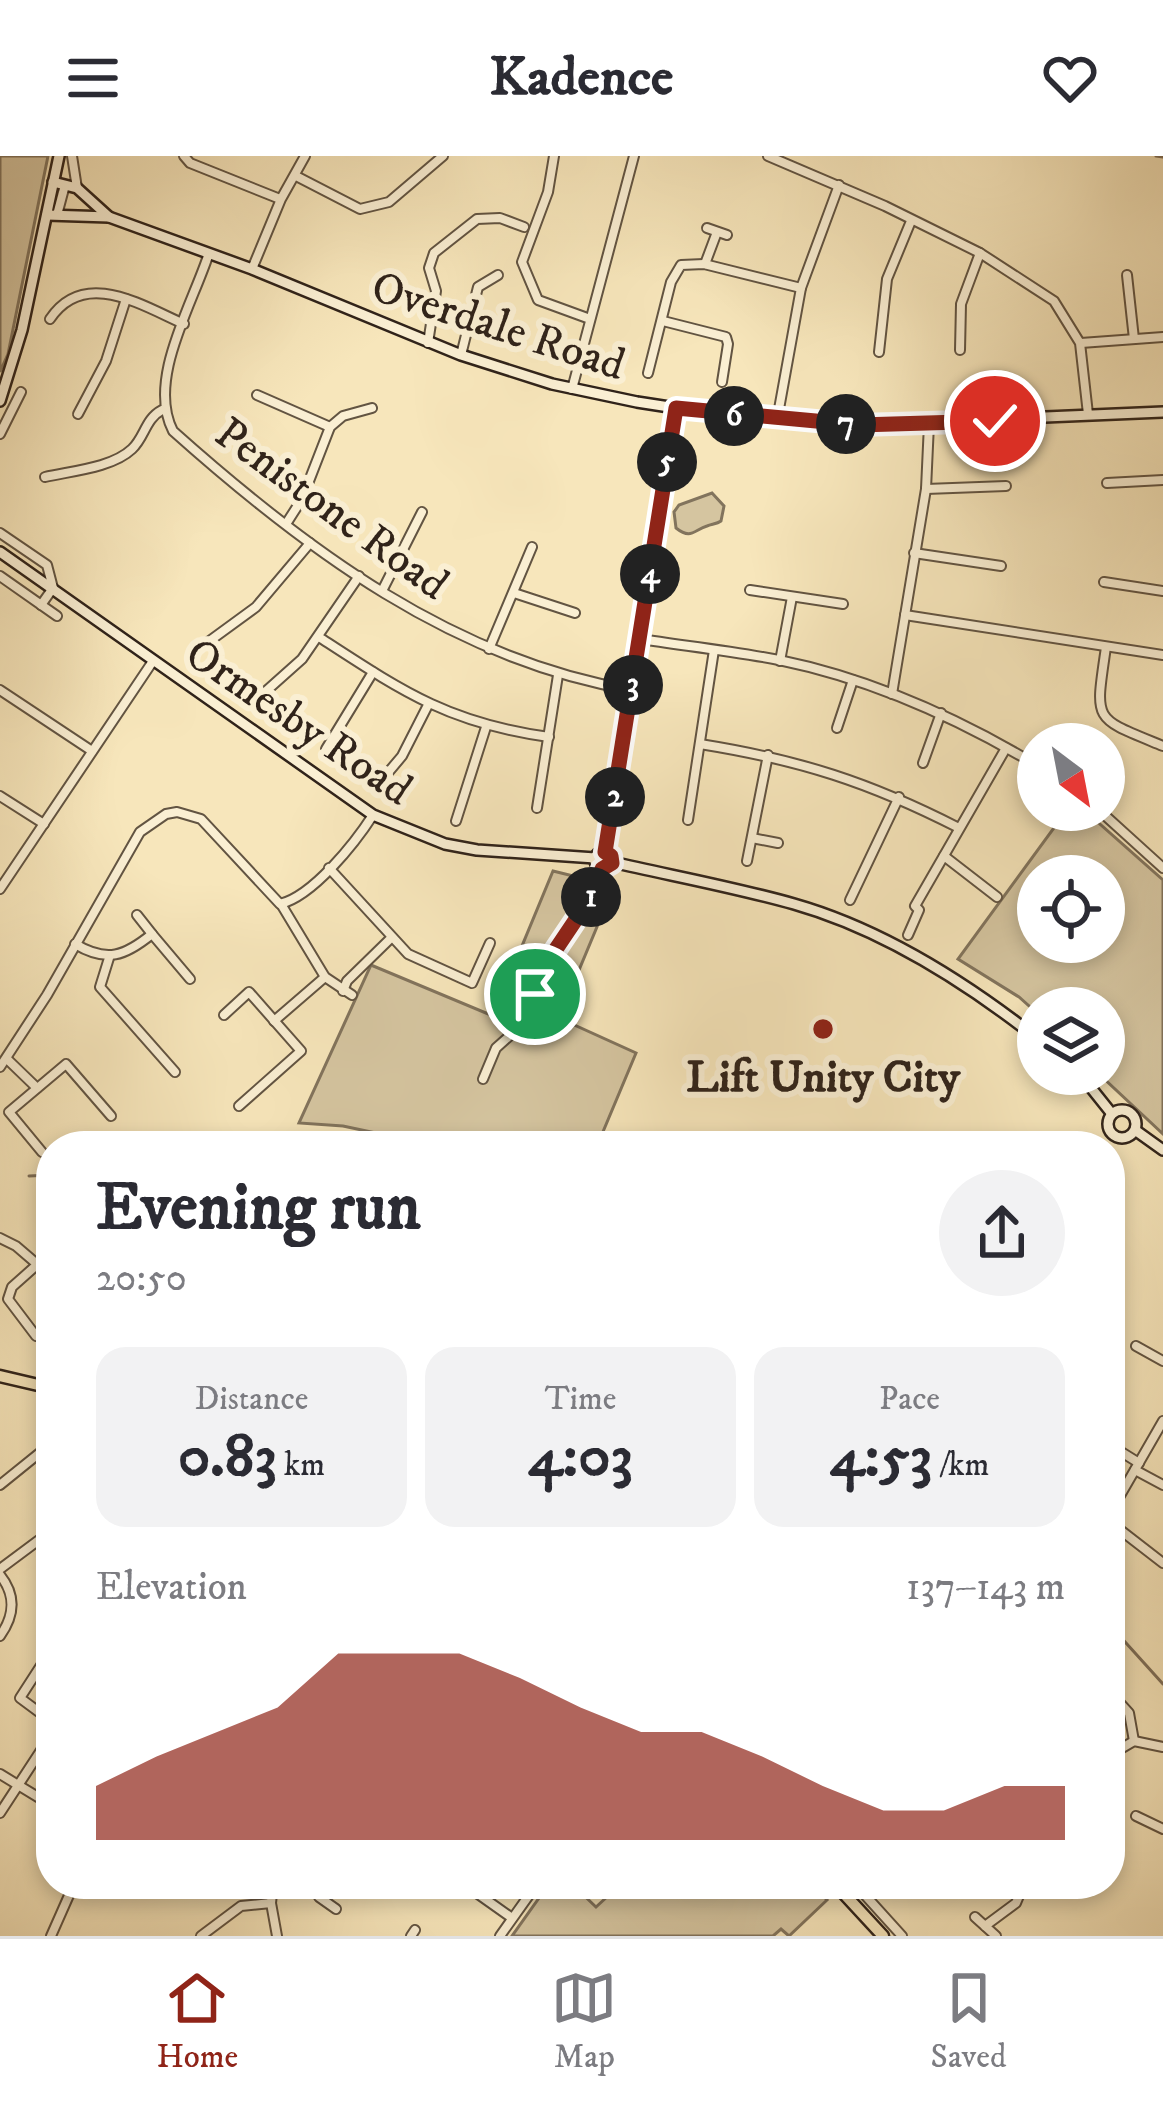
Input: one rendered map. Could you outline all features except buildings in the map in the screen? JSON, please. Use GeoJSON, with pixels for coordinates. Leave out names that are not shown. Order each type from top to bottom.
{"type":"FeatureCollection","features":[{"type":"Feature","properties":{"kind":"main road"},"geometry":{"type":"LineString","coordinates":[[0,1376],[36,1384]]}},
{"type":"Feature","properties":{"kind":"main road"},"geometry":{"type":"LineString","coordinates":[[849,1899],[883,1936]]}},
{"type":"Feature","properties":{"kind":"street"},"geometry":{"type":"LineString","coordinates":[[58,156],[70,187],[86,206],[80,217]]}},
{"type":"Feature","properties":{"kind":"street"},"geometry":{"type":"LineString","coordinates":[[0,401],[52,215],[70,187],[72,156]]}},
{"type":"Feature","properties":{"kind":"street"},"geometry":{"type":"LineString","coordinates":[[184,156],[190,163],[280,199]]}},
{"type":"Feature","properties":{"kind":"street"},"geometry":{"type":"LineString","coordinates":[[252,269],[280,199],[305,156]]}},
{"type":"Feature","properties":{"kind":"street"},"geometry":{"type":"LineString","coordinates":[[296,176],[360,209],[389,202],[443,156]]}},
{"type":"Feature","properties":{"kind":"street"},"geometry":{"type":"LineString","coordinates":[[554,156],[548,192],[522,262],[538,300],[590,319]]}},
{"type":"Feature","properties":{"kind":"street"},"geometry":{"type":"LineString","coordinates":[[572,389],[634,156]]}},
{"type":"Feature","properties":{"kind":"street"},"geometry":{"type":"LineString","coordinates":[[768,156],[980,253],[1054,302],[1080,343],[1088,414]]}},
{"type":"Feature","properties":{"kind":"street"},"geometry":{"type":"LineString","coordinates":[[777,420],[801,288],[839,185]]}},
{"type":"Feature","properties":{"kind":"street"},"geometry":{"type":"LineString","coordinates":[[70,187],[109,217]]}},
{"type":"Feature","properties":{"kind":"street","name":"Overdale Road"},"geometry":{"type":"LineString","coordinates":[[52,215],[109,217],[252,269],[461,355],[572,389],[676,408],[777,420],[929,424],[1163,412]]}},
{"type":"Feature","properties":{"kind":"street"},"geometry":{"type":"LineString","coordinates":[[428,343],[436,291],[429,268],[434,253],[477,219],[524,227]]}},
{"type":"Feature","properties":{"kind":"street"},"geometry":{"type":"LineString","coordinates":[[879,352],[887,279],[911,220]]}},
{"type":"Feature","properties":{"kind":"street"},"geometry":{"type":"LineString","coordinates":[[502,232],[508,221]]}},
{"type":"Feature","properties":{"kind":"street"},"geometry":{"type":"LineString","coordinates":[[704,264],[717,232]]}},
{"type":"Feature","properties":{"kind":"street"},"geometry":{"type":"LineString","coordinates":[[960,350],[961,304],[980,253]]}},
{"type":"Feature","properties":{"kind":"street","name":"Penistone Road"},"geometry":{"type":"LineString","coordinates":[[208,256],[165,373],[162,410],[173,431],[310,543],[459,637],[558,675],[632,690]]}},
{"type":"Feature","properties":{"kind":"street"},"geometry":{"type":"LineString","coordinates":[[649,373],[676,269],[688,263],[704,264],[801,288]]}},
{"type":"Feature","properties":{"kind":"street"},"geometry":{"type":"LineString","coordinates":[[461,355],[478,287],[498,275]]}},
{"type":"Feature","properties":{"kind":"street"},"geometry":{"type":"LineString","coordinates":[[1126,275],[1134,340]]}},
{"type":"Feature","properties":{"kind":"street"},"geometry":{"type":"LineString","coordinates":[[50,319],[58,306],[85,291],[97,290],[184,324]]}},
{"type":"Feature","properties":{"kind":"street"},"geometry":{"type":"LineString","coordinates":[[78,414],[106,361],[126,299]]}},
{"type":"Feature","properties":{"kind":"street"},"geometry":{"type":"LineString","coordinates":[[662,321],[726,337],[722,382]]}},
{"type":"Feature","properties":{"kind":"street"},"geometry":{"type":"LineString","coordinates":[[1080,343],[1163,337]]}},
{"type":"Feature","properties":{"kind":"street"},"geometry":{"type":"LineString","coordinates":[[0,434],[21,392]]}},
{"type":"Feature","properties":{"kind":"street"},"geometry":{"type":"LineString","coordinates":[[256,395],[330,427]]}},
{"type":"Feature","properties":{"kind":"street"},"geometry":{"type":"LineString","coordinates":[[286,524],[302,499],[330,427],[343,416],[372,408]]}},
{"type":"Feature","properties":{"kind":"street"},"geometry":{"type":"LineString","coordinates":[[483,1079],[496,1048],[524,1023],[550,958],[595,891],[604,860],[676,408]]}},
{"type":"Feature","properties":{"kind":"street"},"geometry":{"type":"LineString","coordinates":[[46,478],[122,458],[137,445],[151,416],[162,410]]}},
{"type":"Feature","properties":{"kind":"street"},"geometry":{"type":"LineString","coordinates":[[892,694],[926,489],[929,424]]}},
{"type":"Feature","properties":{"kind":"street"},"geometry":{"type":"LineString","coordinates":[[1107,483],[1163,480]]}},
{"type":"Feature","properties":{"kind":"street"},"geometry":{"type":"LineString","coordinates":[[926,489],[1006,486]]}},
{"type":"Feature","properties":{"kind":"street"},"geometry":{"type":"LineString","coordinates":[[382,591],[422,512]]}},
{"type":"Feature","properties":{"kind":"street"},"geometry":{"type":"LineString","coordinates":[[0,533],[47,565],[53,588],[41,604]]}},
{"type":"Feature","properties":{"kind":"street"},"geometry":{"type":"LineString","coordinates":[[204,645],[256,607],[310,543]]}},
{"type":"Feature","properties":{"kind":"street"},"geometry":{"type":"LineString","coordinates":[[489,650],[532,547]]}},
{"type":"Feature","properties":{"kind":"street","name":"Ormesby Road"},"geometry":{"type":"LineString","coordinates":[[0,552],[373,815],[401,830],[461,848],[604,860],[796,904],[943,974],[1017,1025]]}},
{"type":"Feature","properties":{"kind":"street"},"geometry":{"type":"LineString","coordinates":[[914,553],[1001,566]]}},
{"type":"Feature","properties":{"kind":"street"},"geometry":{"type":"LineString","coordinates":[[0,576],[57,616]]}},
{"type":"Feature","properties":{"kind":"street"},"geometry":{"type":"LineString","coordinates":[[265,692],[293,669],[319,637],[359,576]]}},
{"type":"Feature","properties":{"kind":"street"},"geometry":{"type":"LineString","coordinates":[[1104,582],[1163,592]]}},
{"type":"Feature","properties":{"kind":"street"},"geometry":{"type":"LineString","coordinates":[[750,590],[843,604]]}},
{"type":"Feature","properties":{"kind":"street"},"geometry":{"type":"LineString","coordinates":[[513,593],[575,613]]}},
{"type":"Feature","properties":{"kind":"street"},"geometry":{"type":"LineString","coordinates":[[779,661],[792,597]]}},
{"type":"Feature","properties":{"kind":"street"},"geometry":{"type":"LineString","coordinates":[[904,615],[1163,656]]}},
{"type":"Feature","properties":{"kind":"street"},"geometry":{"type":"LineString","coordinates":[[319,637],[428,705],[486,727],[549,737]]}},
{"type":"Feature","properties":{"kind":"street"},"geometry":{"type":"LineString","coordinates":[[640,639],[779,661],[854,680],[941,713],[1017,754]]}},
{"type":"Feature","properties":{"kind":"street"},"geometry":{"type":"LineString","coordinates":[[1106,647],[1098,703],[1102,715],[1108,723],[1163,746]]}},
{"type":"Feature","properties":{"kind":"street"},"geometry":{"type":"LineString","coordinates":[[688,820],[714,650]]}},
{"type":"Feature","properties":{"kind":"street"},"geometry":{"type":"LineString","coordinates":[[0,889],[152,661]]}},
{"type":"Feature","properties":{"kind":"street"},"geometry":{"type":"LineString","coordinates":[[326,749],[373,672]]}},
{"type":"Feature","properties":{"kind":"street"},"geometry":{"type":"LineString","coordinates":[[537,808],[558,675]]}},
{"type":"Feature","properties":{"kind":"street"},"geometry":{"type":"LineString","coordinates":[[837,728],[854,680]]}},
{"type":"Feature","properties":{"kind":"street"},"geometry":{"type":"LineString","coordinates":[[0,690],[92,751]]}},
{"type":"Feature","properties":{"kind":"street"},"geometry":{"type":"LineString","coordinates":[[381,781],[402,756],[428,705]]}},
{"type":"Feature","properties":{"kind":"street"},"geometry":{"type":"LineString","coordinates":[[923,763],[941,713]]}},
{"type":"Feature","properties":{"kind":"street"},"geometry":{"type":"LineString","coordinates":[[456,821],[486,727]]}},
{"type":"Feature","properties":{"kind":"street"},"geometry":{"type":"LineString","coordinates":[[700,744],[835,772],[959,828]]}},
{"type":"Feature","properties":{"kind":"street"},"geometry":{"type":"LineString","coordinates":[[908,935],[919,910],[915,906],[1006,747]]}},
{"type":"Feature","properties":{"kind":"street"},"geometry":{"type":"LineString","coordinates":[[751,855],[768,755]]}},
{"type":"Feature","properties":{"kind":"street"},"geometry":{"type":"LineString","coordinates":[[0,796],[44,824]]}},
{"type":"Feature","properties":{"kind":"street"},"geometry":{"type":"LineString","coordinates":[[850,900],[899,797]]}},
{"type":"Feature","properties":{"kind":"street"},"geometry":{"type":"LineString","coordinates":[[0,1067],[140,832],[166,814],[201,819],[280,904],[325,977],[348,993],[347,981],[390,939]]}},
{"type":"Feature","properties":{"kind":"street"},"geometry":{"type":"LineString","coordinates":[[280,904],[293,900],[355,843],[373,815]]}},
{"type":"Feature","properties":{"kind":"street"},"geometry":{"type":"LineString","coordinates":[[1124,831],[1161,862]]}},
{"type":"Feature","properties":{"kind":"street"},"geometry":{"type":"LineString","coordinates":[[752,838],[778,843]]}},
{"type":"Feature","properties":{"kind":"street"},"geometry":{"type":"LineString","coordinates":[[944,856],[998,897]]}},
{"type":"Feature","properties":{"kind":"street"},"geometry":{"type":"LineString","coordinates":[[328,868],[390,939],[429,966],[472,983],[490,943]]}},
{"type":"Feature","properties":{"kind":"street"},"geometry":{"type":"LineString","coordinates":[[137,915],[190,979]]}},
{"type":"Feature","properties":{"kind":"street"},"geometry":{"type":"LineString","coordinates":[[76,944],[109,958],[130,952],[152,934]]}},
{"type":"Feature","properties":{"kind":"street"},"geometry":{"type":"LineString","coordinates":[[109,958],[100,987],[175,1072]]}},
{"type":"Feature","properties":{"kind":"street"},"geometry":{"type":"LineString","coordinates":[[274,1021],[325,977]]}},
{"type":"Feature","properties":{"kind":"street"},"geometry":{"type":"LineString","coordinates":[[224,1015],[249,992],[301,1051],[239,1106]]}},
{"type":"Feature","properties":{"kind":"street"},"geometry":{"type":"LineString","coordinates":[[8,1059],[38,1088]]}},
{"type":"Feature","properties":{"kind":"street"},"geometry":{"type":"LineString","coordinates":[[36,1145],[9,1112],[66,1064],[110,1116]]}},
{"type":"Feature","properties":{"kind":"street"},"geometry":{"type":"LineString","coordinates":[[1097,1095],[1112,1114]]}},
{"type":"Feature","properties":{"kind":"street"},"geometry":{"type":"LineString","coordinates":[[1112,1114],[1129,1112],[1135,1130]]}},
{"type":"Feature","properties":{"kind":"street"},"geometry":{"type":"LineString","coordinates":[[1111,1131],[1112,1114]]}},
{"type":"Feature","properties":{"kind":"street"},"geometry":{"type":"LineString","coordinates":[[1125,1137],[1135,1130]]}},
{"type":"Feature","properties":{"kind":"street"},"geometry":{"type":"LineString","coordinates":[[1135,1130],[1163,1150]]}},
{"type":"Feature","properties":{"kind":"street"},"geometry":{"type":"LineString","coordinates":[[0,1238],[36,1261]]}},
{"type":"Feature","properties":{"kind":"street"},"geometry":{"type":"LineString","coordinates":[[36,1266],[12,1287],[8,1299],[36,1336]]}},
{"type":"Feature","properties":{"kind":"street"},"geometry":{"type":"LineString","coordinates":[[1136,1346],[1163,1361]]}},
{"type":"Feature","properties":{"kind":"street"},"geometry":{"type":"LineString","coordinates":[[1125,1487],[1163,1421]]}},
{"type":"Feature","properties":{"kind":"street"},"geometry":{"type":"LineString","coordinates":[[0,1484],[36,1456]]}},
{"type":"Feature","properties":{"kind":"street"},"geometry":{"type":"LineString","coordinates":[[1125,1457],[1163,1485]]}},
{"type":"Feature","properties":{"kind":"street"},"geometry":{"type":"LineString","coordinates":[[1125,1534],[1163,1563]]}},
{"type":"Feature","properties":{"kind":"street"},"geometry":{"type":"LineString","coordinates":[[0,1636],[9,1622],[13,1596],[0,1572],[36,1543]]}},
{"type":"Feature","properties":{"kind":"street"},"geometry":{"type":"LineString","coordinates":[[36,1673],[20,1698],[36,1710]]}},
{"type":"Feature","properties":{"kind":"street"},"geometry":{"type":"LineString","coordinates":[[1125,1707],[1134,1741]]}},
{"type":"Feature","properties":{"kind":"street"},"geometry":{"type":"LineString","coordinates":[[1125,1746],[1134,1741],[1163,1747]]}},
{"type":"Feature","properties":{"kind":"street"},"geometry":{"type":"LineString","coordinates":[[0,1814],[36,1758]]}},
{"type":"Feature","properties":{"kind":"street"},"geometry":{"type":"LineString","coordinates":[[0,1774],[36,1796]]}},
{"type":"Feature","properties":{"kind":"street"},"geometry":{"type":"LineString","coordinates":[[1136,1816],[1163,1829]]}},
{"type":"Feature","properties":{"kind":"street"},"geometry":{"type":"LineString","coordinates":[[51,1936],[67,1899]]}},
{"type":"Feature","properties":{"kind":"street"},"geometry":{"type":"LineString","coordinates":[[271,1899],[277,1936]]}},
{"type":"Feature","properties":{"kind":"street"},"geometry":{"type":"LineString","coordinates":[[322,1899],[336,1909]]}},
{"type":"Feature","properties":{"kind":"street"},"geometry":{"type":"LineString","coordinates":[[485,1899],[512,1918]]}},
{"type":"Feature","properties":{"kind":"street"},"geometry":{"type":"LineString","coordinates":[[500,1936],[526,1899]]}},
{"type":"Feature","properties":{"kind":"street"},"geometry":{"type":"LineString","coordinates":[[869,1899],[902,1936]]}},
{"type":"Feature","properties":{"kind":"street"},"geometry":{"type":"LineString","coordinates":[[985,1926],[1018,1899]]}},
{"type":"Feature","properties":{"kind":"street"},"geometry":{"type":"LineString","coordinates":[[202,1936],[241,1906],[271,1903]]}},
{"type":"Feature","properties":{"kind":"street"},"geometry":{"type":"LineString","coordinates":[[975,1917],[996,1936]]}},
{"type":"Feature","properties":{"kind":"shaded area"},"geometry":{"type":"Polygon","coordinates":[[[0,156],[48,156],[8,354],[0,372],[0,156]]]}},
{"type":"Feature","properties":{"kind":"shaded area"},"geometry":{"type":"Polygon","coordinates":[[[712,493],[724,506],[721,521],[689,534],[676,528],[674,512],[679,505],[712,493]]]}},
{"type":"Feature","properties":{"kind":"shaded area"},"geometry":{"type":"Polygon","coordinates":[[[1052,831],[1108,831],[1163,880],[1163,1134],[1121,1095],[1125,987],[1017,987],[1017,996],[958,959],[1017,878],[1017,963],[1125,963],[1125,855],[1034,855],[1052,831]]]}},
{"type":"Feature","properties":{"kind":"shaded area"},"geometry":{"type":"Polygon","coordinates":[[[553,871],[614,886],[559,1018],[636,1053],[603,1131],[366,1131],[299,1123],[371,965],[493,1016],[553,871]]]}},
{"type":"Feature","properties":{"kind":"shaded area"},"geometry":{"type":"Polygon","coordinates":[[[538,1899],[588,1899],[596,1907],[605,1899],[827,1900],[789,1936],[781,1929],[773,1936],[512,1936],[538,1899]]]}},
{"type":"Feature","properties":{"kind":"waterway"},"geometry":{"type":"LineString","coordinates":[[1156,156],[1163,157]]}},
{"type":"Feature","properties":{"kind":"waterway"},"geometry":{"type":"LineString","coordinates":[[29,1176],[36,1176]]}},
{"type":"Feature","properties":{"kind":"waterway"},"geometry":{"type":"LineString","coordinates":[[1125,1642],[1163,1684]]}},
{"type":"Feature","properties":{"kind":"place","name":"Lift Unity City"},"geometry":{"type":"Point","coordinates":[823,1029]}},
{"type":"Feature","properties":{"kind":"route"},"geometry":{"type":"LineString","coordinates":[[535,994],[550,958],[595,891],[602,869],[612,863],[605,852],[676,408],[859,425],[995,421]]}}]}
